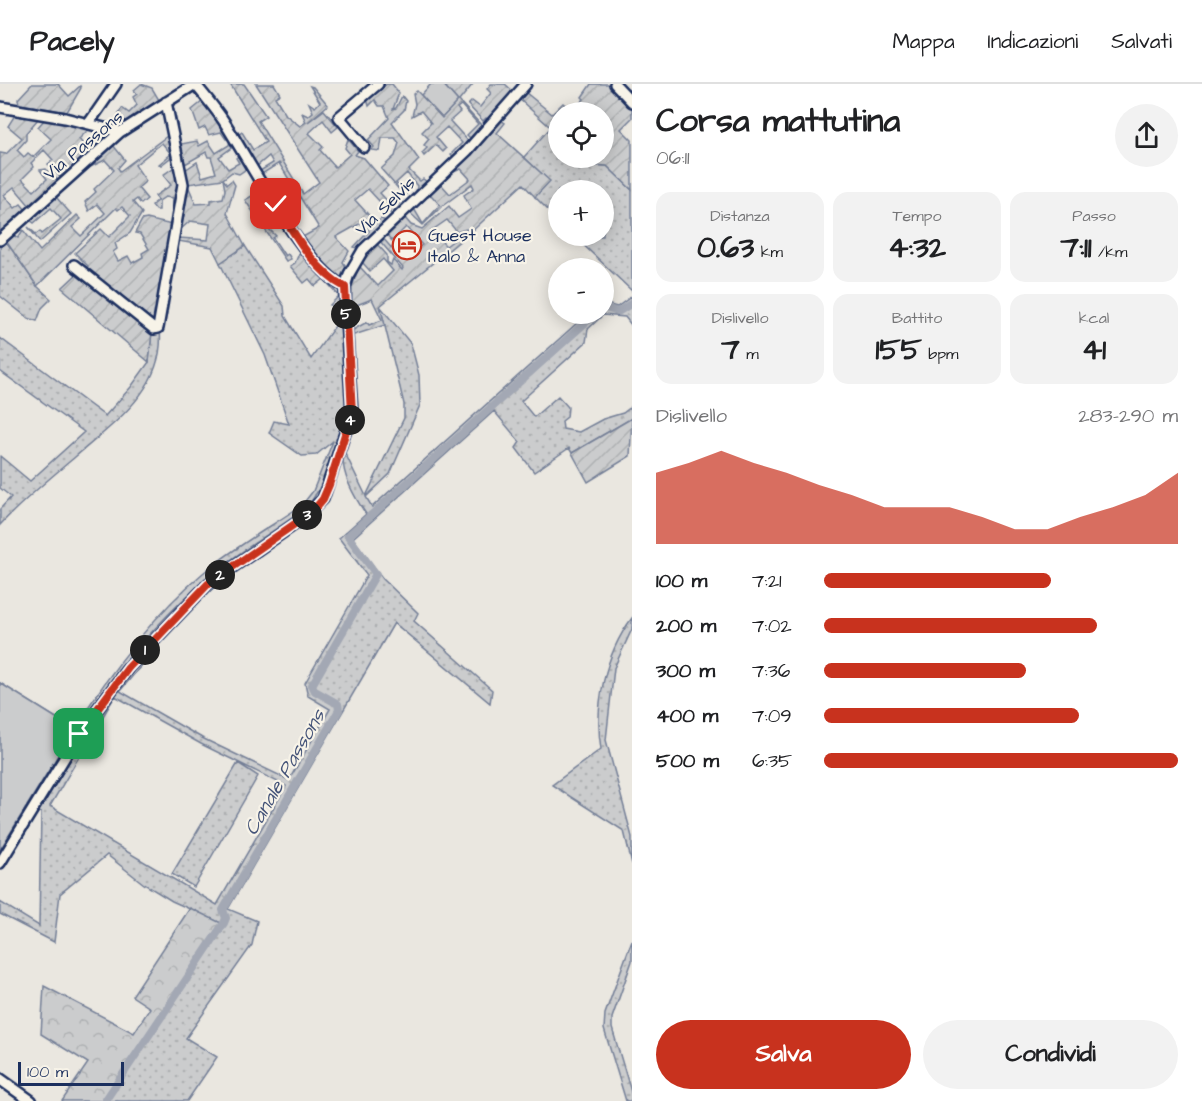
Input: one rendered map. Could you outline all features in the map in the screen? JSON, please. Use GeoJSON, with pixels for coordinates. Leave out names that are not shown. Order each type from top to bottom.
{"type":"FeatureCollection","features":[{"type":"Feature","properties":{"kind":"main road"},"geometry":{"type":"LineString","coordinates":[[0,1079],[31,1101]]}},
{"type":"Feature","properties":{"kind":"street"},"geometry":{"type":"LineString","coordinates":[[89,123],[116,84]]}},
{"type":"Feature","properties":{"kind":"street"},"geometry":{"type":"LineString","coordinates":[[195,84],[222,118],[303,246],[322,268],[345,287]]}},
{"type":"Feature","properties":{"kind":"street","name":"Via Passons"},"geometry":{"type":"LineString","coordinates":[[0,240],[120,132],[195,84]]}},
{"type":"Feature","properties":{"kind":"street"},"geometry":{"type":"LineString","coordinates":[[364,147],[339,117],[378,84]]}},
{"type":"Feature","properties":{"kind":"street","name":"Via Selvis"},"geometry":{"type":"LineString","coordinates":[[0,863],[79,734],[128,668],[208,584],[301,520],[323,499],[352,412],[345,287],[349,274],[363,250],[467,151],[526,84]]}},
{"type":"Feature","properties":{"kind":"street"},"geometry":{"type":"LineString","coordinates":[[615,84],[632,102]]}},
{"type":"Feature","properties":{"kind":"street"},"geometry":{"type":"LineString","coordinates":[[74,265],[154,329],[158,328],[171,267],[183,184],[166,102]]}},
{"type":"Feature","properties":{"kind":"street"},"geometry":{"type":"LineString","coordinates":[[0,107],[89,123],[120,132]]}},
{"type":"Feature","properties":{"kind":"green space"},"geometry":{"type":"Polygon","coordinates":[[[32,84],[58,84],[69,96],[80,86],[81,88],[67,112],[19,104],[18,99],[32,84]]]}},
{"type":"Feature","properties":{"kind":"green space"},"geometry":{"type":"Polygon","coordinates":[[[141,84],[152,88],[159,100],[123,123],[113,124],[122,108],[129,113],[137,105],[133,97],[137,94],[134,90],[141,84]]]}},
{"type":"Feature","properties":{"kind":"green space"},"geometry":{"type":"Polygon","coordinates":[[[230,84],[244,84],[266,116],[258,121],[303,194],[319,182],[256,84],[274,84],[280,94],[275,97],[286,115],[300,126],[306,122],[302,113],[308,116],[313,112],[309,103],[315,107],[320,102],[310,86],[313,87],[328,105],[308,122],[324,110],[338,127],[332,132],[323,120],[309,133],[323,147],[320,150],[335,167],[350,154],[345,148],[348,139],[358,151],[355,155],[364,158],[388,186],[380,193],[394,208],[401,201],[404,203],[392,215],[368,189],[355,200],[376,223],[381,219],[386,221],[359,249],[354,247],[369,231],[361,223],[336,237],[349,251],[343,262],[347,268],[340,279],[301,238],[319,228],[279,163],[262,174],[260,171],[273,163],[269,156],[257,166],[238,135],[242,132],[253,150],[266,142],[230,84]]]}},
{"type":"Feature","properties":{"kind":"green space"},"geometry":{"type":"Polygon","coordinates":[[[387,84],[392,84],[399,93],[393,109],[396,108],[402,96],[406,101],[404,110],[392,122],[419,160],[409,170],[420,181],[423,179],[427,182],[416,192],[417,186],[407,173],[396,183],[406,194],[404,195],[381,169],[395,156],[399,143],[395,138],[382,138],[380,151],[371,150],[374,147],[368,140],[389,118],[384,106],[379,106],[375,100],[369,106],[367,99],[387,84]]]}},
{"type":"Feature","properties":{"kind":"green space"},"geometry":{"type":"Polygon","coordinates":[[[431,84],[443,84],[458,101],[442,118],[421,95],[431,84]]]}},
{"type":"Feature","properties":{"kind":"green space"},"geometry":{"type":"Polygon","coordinates":[[[443,84],[473,84],[459,101],[483,127],[472,140],[467,135],[478,124],[461,105],[457,108],[460,112],[450,121],[470,143],[454,158],[451,154],[462,143],[447,127],[436,137],[446,149],[443,152],[436,145],[424,156],[422,153],[427,148],[424,145],[429,139],[422,132],[431,123],[421,111],[412,116],[415,104],[413,94],[417,91],[442,118],[458,101],[443,84]]]}},
{"type":"Feature","properties":{"kind":"green space"},"geometry":{"type":"Polygon","coordinates":[[[491,84],[505,84],[515,93],[489,121],[486,118],[483,121],[468,105],[472,101],[480,107],[491,93],[487,89],[491,84]]]}},
{"type":"Feature","properties":{"kind":"green space"},"geometry":{"type":"Polygon","coordinates":[[[591,84],[610,84],[632,108],[632,118],[621,129],[632,140],[632,190],[609,168],[614,168],[614,102],[581,102],[584,99],[582,97],[591,84]]]}},
{"type":"Feature","properties":{"kind":"green space"},"geometry":{"type":"Polygon","coordinates":[[[525,92],[548,111],[548,125],[519,99],[525,92]]]}},
{"type":"Feature","properties":{"kind":"green space"},"geometry":{"type":"Polygon","coordinates":[[[203,101],[228,137],[226,139],[221,132],[209,135],[205,127],[199,130],[192,110],[203,101]]]}},
{"type":"Feature","properties":{"kind":"green space"},"geometry":{"type":"Polygon","coordinates":[[[15,115],[38,119],[26,133],[26,140],[17,150],[24,157],[28,153],[33,157],[51,139],[38,127],[44,120],[89,129],[79,139],[87,149],[90,147],[93,150],[63,177],[59,176],[48,164],[53,160],[44,150],[31,163],[34,167],[22,179],[34,191],[47,179],[40,170],[46,169],[57,179],[57,182],[30,206],[14,187],[4,195],[15,208],[21,204],[26,210],[0,232],[0,153],[6,154],[22,138],[8,126],[15,115]]]}},
{"type":"Feature","properties":{"kind":"green space"},"geometry":{"type":"Polygon","coordinates":[[[501,120],[505,123],[497,133],[549,180],[535,197],[523,184],[470,233],[466,229],[457,232],[447,220],[431,231],[446,246],[458,237],[461,240],[380,306],[385,325],[351,336],[351,331],[367,322],[369,325],[382,320],[372,299],[354,306],[358,319],[350,323],[352,287],[359,266],[378,286],[393,271],[383,259],[370,271],[362,262],[376,243],[387,255],[387,262],[391,265],[393,260],[402,270],[403,268],[379,240],[382,237],[402,260],[422,245],[406,227],[392,241],[386,234],[404,217],[411,225],[422,229],[449,206],[458,218],[471,209],[464,195],[474,188],[472,184],[441,207],[423,225],[409,212],[413,207],[423,224],[440,205],[431,195],[428,197],[426,195],[440,183],[450,194],[470,179],[461,169],[451,173],[501,120]]]}},
{"type":"Feature","properties":{"kind":"green space"},"geometry":{"type":"Polygon","coordinates":[[[548,130],[548,168],[609,168],[632,190],[632,291],[614,274],[614,258],[597,258],[585,246],[614,246],[614,180],[548,180],[524,157],[548,130]]]}},
{"type":"Feature","properties":{"kind":"green space"},"geometry":{"type":"Polygon","coordinates":[[[171,133],[174,155],[161,165],[159,164],[171,154],[162,143],[135,165],[146,181],[138,188],[147,199],[141,204],[137,199],[133,202],[142,213],[130,233],[115,243],[117,249],[113,252],[118,261],[128,256],[132,263],[143,257],[142,253],[149,249],[140,234],[135,233],[142,220],[147,219],[172,225],[156,325],[85,270],[88,266],[75,253],[101,229],[109,237],[130,216],[122,207],[118,210],[116,208],[37,286],[6,241],[13,235],[18,238],[23,230],[40,251],[77,215],[81,219],[72,227],[81,236],[105,213],[97,204],[89,211],[85,202],[96,192],[94,189],[114,170],[105,160],[86,169],[113,145],[125,160],[118,168],[120,171],[171,133]]]}},
{"type":"Feature","properties":{"kind":"green space"},"geometry":{"type":"Polygon","coordinates":[[[230,140],[234,146],[219,157],[228,169],[239,163],[236,158],[240,155],[248,168],[239,174],[232,172],[223,179],[188,184],[185,170],[197,162],[202,177],[216,173],[211,157],[208,157],[206,152],[185,164],[181,144],[197,141],[199,146],[208,141],[216,153],[229,145],[230,140]]]}},
{"type":"Feature","properties":{"kind":"green space"},"geometry":{"type":"Polygon","coordinates":[[[176,166],[179,182],[175,210],[172,209],[173,198],[165,197],[159,201],[159,210],[156,210],[152,205],[158,200],[155,196],[171,185],[163,175],[176,166]]]}},
{"type":"Feature","properties":{"kind":"green space"},"geometry":{"type":"Polygon","coordinates":[[[223,179],[227,184],[232,180],[235,185],[227,213],[245,246],[220,263],[212,247],[178,241],[179,238],[208,240],[210,224],[190,221],[181,229],[187,188],[196,204],[211,203],[211,200],[223,198],[225,190],[223,179]]]}},
{"type":"Feature","properties":{"kind":"green space"},"geometry":{"type":"Polygon","coordinates":[[[548,182],[548,210],[535,197],[548,182]]]}},
{"type":"Feature","properties":{"kind":"green space"},"geometry":{"type":"Polygon","coordinates":[[[262,190],[280,220],[268,228],[276,236],[273,238],[285,256],[288,254],[291,259],[286,261],[245,200],[262,190]]]}},
{"type":"Feature","properties":{"kind":"green space"},"geometry":{"type":"Polygon","coordinates":[[[56,197],[71,214],[40,242],[28,227],[36,234],[40,231],[42,234],[61,219],[51,208],[34,223],[30,220],[56,197]]]}},
{"type":"Feature","properties":{"kind":"green space"},"geometry":{"type":"Polygon","coordinates":[[[6,241],[37,286],[51,299],[42,308],[37,321],[28,318],[0,296],[0,247],[6,241]]]}},
{"type":"Feature","properties":{"kind":"green space"},"geometry":{"type":"Polygon","coordinates":[[[245,246],[284,306],[285,316],[311,359],[340,319],[346,406],[336,451],[325,478],[306,508],[217,570],[154,629],[88,712],[30,801],[0,683],[74,729],[132,646],[184,590],[227,555],[302,505],[313,491],[333,441],[316,455],[302,456],[269,433],[274,421],[289,424],[265,355],[220,263],[245,246]]]}},
{"type":"Feature","properties":{"kind":"green space"},"geometry":{"type":"Polygon","coordinates":[[[300,251],[339,290],[342,303],[337,307],[330,305],[339,296],[324,279],[315,286],[309,279],[304,283],[290,266],[295,263],[300,251]]]}},
{"type":"Feature","properties":{"kind":"green space"},"geometry":{"type":"Polygon","coordinates":[[[78,273],[152,331],[149,362],[62,288],[78,273]]]}},
{"type":"Feature","properties":{"kind":"green space"},"geometry":{"type":"Polygon","coordinates":[[[632,296],[632,326],[625,317],[614,316],[614,306],[617,307],[632,296]]]}},
{"type":"Feature","properties":{"kind":"green space"},"geometry":{"type":"Polygon","coordinates":[[[380,306],[411,344],[419,375],[420,405],[390,474],[366,497],[372,507],[576,324],[593,324],[588,329],[586,342],[521,401],[534,417],[558,396],[568,407],[567,417],[562,421],[563,429],[579,432],[603,419],[623,413],[631,407],[632,418],[572,453],[569,448],[534,472],[516,448],[520,442],[494,411],[353,538],[383,579],[418,613],[414,621],[492,690],[490,703],[394,623],[228,909],[257,921],[252,945],[186,1038],[217,1057],[187,1101],[103,1101],[221,923],[172,901],[144,884],[107,855],[60,894],[54,942],[0,914],[0,902],[39,926],[41,813],[38,811],[96,720],[139,662],[186,608],[225,573],[315,512],[303,525],[214,587],[172,629],[120,691],[202,738],[289,780],[330,709],[308,696],[305,683],[367,575],[339,538],[366,514],[346,476],[344,451],[366,496],[404,418],[404,404],[380,306]],[[115,696],[50,806],[217,905],[286,786],[201,744],[115,696]]]}},
{"type":"Feature","properties":{"kind":"green space"},"geometry":{"type":"Polygon","coordinates":[[[160,329],[160,350],[155,369],[134,402],[106,431],[36,490],[0,525],[0,509],[11,497],[0,488],[0,456],[30,481],[84,432],[0,371],[0,338],[105,416],[131,387],[149,362],[152,331],[160,329]]]}},
{"type":"Feature","properties":{"kind":"green space"},"geometry":{"type":"Polygon","coordinates":[[[632,418],[630,456],[588,482],[572,453],[632,418]]]}},
{"type":"Feature","properties":{"kind":"green space"},"geometry":{"type":"Polygon","coordinates":[[[632,618],[632,629],[614,668],[606,740],[632,837],[632,864],[624,831],[552,785],[601,749],[599,715],[608,664],[632,618]]]}},
{"type":"Feature","properties":{"kind":"green space"},"geometry":{"type":"Polygon","coordinates":[[[0,683],[74,729],[0,850],[0,683]]]}},
{"type":"Feature","properties":{"kind":"green space"},"geometry":{"type":"Polygon","coordinates":[[[238,763],[258,776],[194,887],[172,874],[238,763]]]}},
{"type":"Feature","properties":{"kind":"green space"},"geometry":{"type":"Polygon","coordinates":[[[190,908],[221,923],[103,1101],[62,1101],[88,1063],[41,1034],[44,986],[134,1033],[150,1008],[132,996],[190,908]]]}},
{"type":"Feature","properties":{"kind":"green space"},"geometry":{"type":"Polygon","coordinates":[[[632,940],[632,961],[612,1018],[612,1028],[632,1095],[632,1101],[626,1101],[604,1029],[605,1014],[632,940]]]}},
{"type":"Feature","properties":{"kind":"waterway","name":"Canale Passons"},"geometry":{"type":"LineString","coordinates":[[614,311],[618,312],[632,303]]}},
{"type":"Feature","properties":{"kind":"waterway","name":"Canale Passons"},"geometry":{"type":"LineString","coordinates":[[105,1101],[224,923],[226,918],[223,910],[339,710],[338,704],[315,691],[312,685],[376,574],[348,536],[584,324]]}},
{"type":"Feature","properties":{"kind":"place","name":"Guest House Italo & Anna"},"geometry":{"type":"Point","coordinates":[407,245]}},
{"type":"Feature","properties":{"kind":"route"},"geometry":{"type":"LineString","coordinates":[[79,734],[128,668],[208,584],[312,512],[323,499],[329,485],[352,412],[345,287],[322,268],[303,246],[276,204]]}}]}
